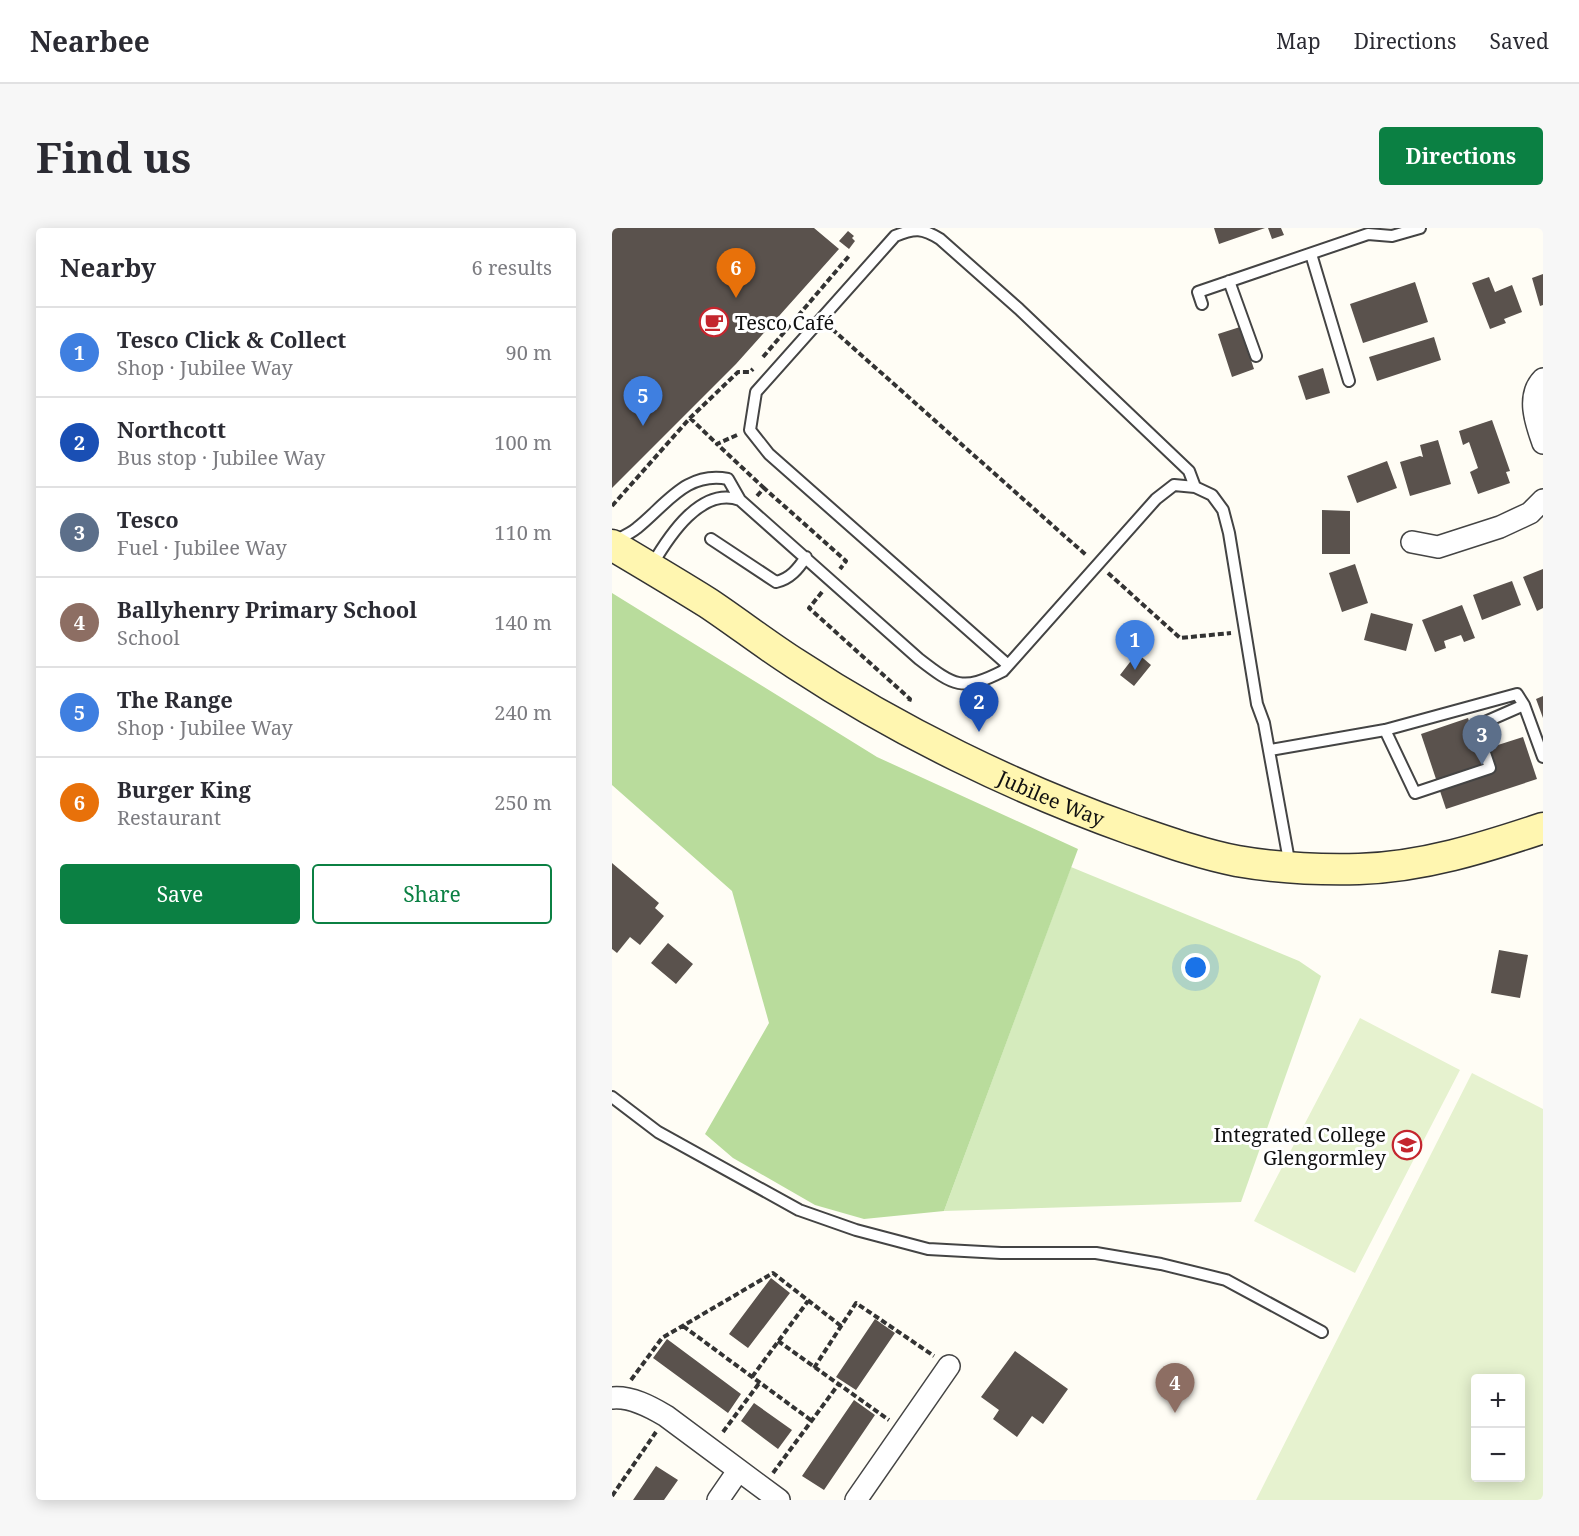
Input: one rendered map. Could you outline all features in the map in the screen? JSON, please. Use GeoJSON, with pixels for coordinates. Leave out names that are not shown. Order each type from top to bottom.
{"type":"FeatureCollection","features":[{"type":"Feature","properties":{"kind":"street"},"geometry":{"type":"LineString","coordinates":[[1543,380],[1533,396],[1543,443]]}},
{"type":"Feature","properties":{"kind":"street"},"geometry":{"type":"LineString","coordinates":[[1412,542],[1438,547],[1500,527],[1530,513],[1543,500]]}},
{"type":"Feature","properties":{"kind":"street","name":"Jubilee Way"},"geometry":{"type":"LineString","coordinates":[[612,544],[710,604],[797,665],[898,724],[976,764],[1083,812],[1179,846],[1237,861],[1290,867],[1360,869],[1418,863],[1484,848],[1543,828]]}},
{"type":"Feature","properties":{"kind":"street"},"geometry":{"type":"LineString","coordinates":[[856,1500],[949,1366]]}},
{"type":"Feature","properties":{"kind":"street"},"geometry":{"type":"LineString","coordinates":[[615,1397],[649,1406],[666,1416],[770,1494]]}},
{"type":"Feature","properties":{"kind":"street"},"geometry":{"type":"LineString","coordinates":[[718,1500],[738,1471]]}},
{"type":"Feature","properties":{"kind":"lane"},"geometry":{"type":"LineString","coordinates":[[1202,304],[1198,292],[1229,281],[1368,234],[1392,236],[1420,228]]}},
{"type":"Feature","properties":{"kind":"lane"},"geometry":{"type":"LineString","coordinates":[[1008,665],[769,454],[750,430],[756,392],[895,236],[910,229],[927,229],[1019,309],[1189,471],[1195,487]]}},
{"type":"Feature","properties":{"kind":"lane"},"geometry":{"type":"LineString","coordinates":[[1311,254],[1349,381]]}},
{"type":"Feature","properties":{"kind":"lane"},"geometry":{"type":"LineString","coordinates":[[1229,281],[1256,356]]}},
{"type":"Feature","properties":{"kind":"lane"},"geometry":{"type":"LineString","coordinates":[[612,544],[636,529],[686,486],[712,476],[728,479],[744,503],[919,659],[941,675],[966,685],[981,682],[1003,671],[1156,499],[1174,485],[1195,487],[1212,495],[1223,510],[1229,532],[1257,704],[1270,750],[1290,867]]}},
{"type":"Feature","properties":{"kind":"lane"},"geometry":{"type":"LineString","coordinates":[[650,568],[664,545],[690,514],[705,502],[733,498],[744,503]]}},
{"type":"Feature","properties":{"kind":"lane"},"geometry":{"type":"LineString","coordinates":[[711,539],[776,582],[785,580],[798,569],[806,557]]}},
{"type":"Feature","properties":{"kind":"lane"},"geometry":{"type":"LineString","coordinates":[[1270,750],[1385,730],[1517,694],[1524,705],[1543,757]]}},
{"type":"Feature","properties":{"kind":"lane"},"geometry":{"type":"LineString","coordinates":[[1385,730],[1415,793],[1490,768],[1476,726],[1524,705]]}},
{"type":"Feature","properties":{"kind":"lane"},"geometry":{"type":"LineString","coordinates":[[612,1097],[658,1132],[800,1210],[856,1230],[928,1249],[1001,1253],[1096,1253],[1161,1264],[1226,1280],[1322,1332]]}},
{"type":"Feature","properties":{"kind":"path"},"geometry":{"type":"LineString","coordinates":[[612,506],[690,418],[738,372],[750,372],[849,256]]}},
{"type":"Feature","properties":{"kind":"path"},"geometry":{"type":"LineString","coordinates":[[806,306],[1180,638],[1245,631]]}},
{"type":"Feature","properties":{"kind":"path"},"geometry":{"type":"LineString","coordinates":[[690,418],[846,561],[809,608],[910,699],[898,724]]}},
{"type":"Feature","properties":{"kind":"path"},"geometry":{"type":"LineString","coordinates":[[717,444],[750,430]]}},
{"type":"Feature","properties":{"kind":"path"},"geometry":{"type":"LineString","coordinates":[[744,503],[765,489]]}},
{"type":"Feature","properties":{"kind":"path"},"geometry":{"type":"LineString","coordinates":[[615,1397],[662,1338],[773,1273],[842,1326]]}},
{"type":"Feature","properties":{"kind":"path"},"geometry":{"type":"LineString","coordinates":[[752,1377],[808,1301]]}},
{"type":"Feature","properties":{"kind":"path"},"geometry":{"type":"LineString","coordinates":[[814,1368],[856,1303],[949,1366]]}},
{"type":"Feature","properties":{"kind":"path"},"geometry":{"type":"LineString","coordinates":[[683,1326],[812,1421]]}},
{"type":"Feature","properties":{"kind":"path"},"geometry":{"type":"LineString","coordinates":[[778,1341],[904,1431]]}},
{"type":"Feature","properties":{"kind":"path"},"geometry":{"type":"LineString","coordinates":[[710,1450],[760,1382]]}},
{"type":"Feature","properties":{"kind":"path"},"geometry":{"type":"LineString","coordinates":[[770,1494],[812,1421],[838,1385]]}},
{"type":"Feature","properties":{"kind":"path"},"geometry":{"type":"LineString","coordinates":[[612,1495],[666,1416]]}},
{"type":"Feature","properties":{"kind":"green space"},"geometry":{"type":"Polygon","coordinates":[[[612,593],[877,757],[1078,849],[944,1211],[864,1219],[815,1205],[733,1158],[705,1134],[769,1023],[732,891],[612,785],[612,593]]]}},
{"type":"Feature","properties":{"kind":"green space"},"geometry":{"type":"Polygon","coordinates":[[[1071,867],[1299,961],[1321,976],[1241,1202],[944,1211],[1071,867]]]}},
{"type":"Feature","properties":{"kind":"green space"},"geometry":{"type":"Polygon","coordinates":[[[1360,1018],[1460,1070],[1355,1273],[1254,1221],[1360,1018]]]}},
{"type":"Feature","properties":{"kind":"green space"},"geometry":{"type":"Polygon","coordinates":[[[1472,1073],[1543,1109],[1543,1500],[1256,1500],[1472,1073]]]}},
{"type":"Feature","properties":{"kind":"building"},"geometry":{"type":"Polygon","coordinates":[[[612,228],[814,228],[839,249],[736,364],[612,488],[612,228]]]}},
{"type":"Feature","properties":{"kind":"building"},"geometry":{"type":"Polygon","coordinates":[[[1214,228],[1265,228],[1219,244],[1214,228]]]}},
{"type":"Feature","properties":{"kind":"building"},"geometry":{"type":"Polygon","coordinates":[[[1268,228],[1281,228],[1284,235],[1272,239],[1268,228]]]}},
{"type":"Feature","properties":{"kind":"building"},"geometry":{"type":"Polygon","coordinates":[[[848,231],[854,236],[852,238],[855,241],[849,249],[839,241],[848,231]]]}},
{"type":"Feature","properties":{"kind":"building"},"geometry":{"type":"Polygon","coordinates":[[[1543,274],[1543,305],[1540,306],[1532,278],[1543,274]]]}},
{"type":"Feature","properties":{"kind":"building"},"geometry":{"type":"Polygon","coordinates":[[[1489,277],[1495,292],[1512,285],[1522,312],[1504,319],[1506,323],[1490,329],[1472,283],[1489,277]]]}},
{"type":"Feature","properties":{"kind":"building"},"geometry":{"type":"Polygon","coordinates":[[[1415,282],[1428,322],[1363,343],[1350,304],[1415,282]]]}},
{"type":"Feature","properties":{"kind":"building"},"geometry":{"type":"Polygon","coordinates":[[[1240,327],[1254,369],[1232,377],[1218,334],[1240,327]]]}},
{"type":"Feature","properties":{"kind":"building"},"geometry":{"type":"Polygon","coordinates":[[[1434,337],[1441,360],[1377,381],[1369,357],[1434,337]]]}},
{"type":"Feature","properties":{"kind":"building"},"geometry":{"type":"Polygon","coordinates":[[[1323,368],[1330,393],[1306,400],[1298,376],[1323,368]]]}},
{"type":"Feature","properties":{"kind":"building"},"geometry":{"type":"Polygon","coordinates":[[[1492,420],[1510,471],[1506,472],[1510,483],[1478,494],[1470,472],[1478,468],[1469,442],[1463,445],[1459,431],[1492,420]]]}},
{"type":"Feature","properties":{"kind":"building"},"geometry":{"type":"Polygon","coordinates":[[[1438,440],[1451,484],[1410,496],[1400,462],[1423,457],[1420,445],[1438,440]]]}},
{"type":"Feature","properties":{"kind":"building"},"geometry":{"type":"Polygon","coordinates":[[[1387,461],[1397,488],[1357,503],[1347,476],[1387,461]]]}},
{"type":"Feature","properties":{"kind":"building"},"geometry":{"type":"Polygon","coordinates":[[[1322,510],[1350,511],[1350,554],[1322,554],[1322,510]]]}},
{"type":"Feature","properties":{"kind":"building"},"geometry":{"type":"Polygon","coordinates":[[[1355,564],[1368,603],[1342,612],[1329,573],[1355,564]]]}},
{"type":"Feature","properties":{"kind":"building"},"geometry":{"type":"Polygon","coordinates":[[[1543,569],[1543,608],[1537,611],[1523,577],[1543,569]]]}},
{"type":"Feature","properties":{"kind":"building"},"geometry":{"type":"Polygon","coordinates":[[[1512,581],[1521,605],[1482,620],[1473,595],[1512,581]]]}},
{"type":"Feature","properties":{"kind":"building"},"geometry":{"type":"Polygon","coordinates":[[[1462,605],[1475,638],[1464,642],[1461,635],[1444,641],[1446,648],[1435,652],[1422,620],[1462,605]]]}},
{"type":"Feature","properties":{"kind":"building"},"geometry":{"type":"Polygon","coordinates":[[[1371,613],[1413,624],[1406,651],[1364,640],[1371,613]]]}},
{"type":"Feature","properties":{"kind":"building"},"geometry":{"type":"Polygon","coordinates":[[[1137,653],[1151,665],[1134,686],[1120,675],[1137,653]]]}},
{"type":"Feature","properties":{"kind":"building"},"geometry":{"type":"Polygon","coordinates":[[[1543,696],[1543,718],[1536,699],[1543,696]]]}},
{"type":"Feature","properties":{"kind":"building"},"geometry":{"type":"Polygon","coordinates":[[[1468,718],[1479,751],[1523,737],[1537,779],[1446,809],[1421,734],[1468,718]]]}},
{"type":"Feature","properties":{"kind":"building"},"geometry":{"type":"Polygon","coordinates":[[[612,863],[659,903],[655,908],[664,916],[640,945],[630,937],[617,953],[612,949],[612,863]]]}},
{"type":"Feature","properties":{"kind":"building"},"geometry":{"type":"Polygon","coordinates":[[[668,943],[693,964],[676,984],[651,963],[668,943]]]}},
{"type":"Feature","properties":{"kind":"building"},"geometry":{"type":"Polygon","coordinates":[[[1499,950],[1528,955],[1520,998],[1491,993],[1499,950]]]}},
{"type":"Feature","properties":{"kind":"building"},"geometry":{"type":"Polygon","coordinates":[[[771,1278],[790,1293],[748,1348],[729,1334],[771,1278]]]}},
{"type":"Feature","properties":{"kind":"building"},"geometry":{"type":"Polygon","coordinates":[[[875,1319],[895,1333],[856,1390],[836,1377],[875,1319]]]}},
{"type":"Feature","properties":{"kind":"building"},"geometry":{"type":"Polygon","coordinates":[[[667,1339],[741,1394],[728,1413],[653,1358],[667,1339]]]}},
{"type":"Feature","properties":{"kind":"building"},"geometry":{"type":"Polygon","coordinates":[[[1015,1351],[1068,1389],[1043,1424],[1032,1416],[1017,1437],[993,1419],[999,1410],[981,1397],[1015,1351]]]}},
{"type":"Feature","properties":{"kind":"building"},"geometry":{"type":"Polygon","coordinates":[[[854,1400],[875,1415],[824,1490],[802,1476],[854,1400]]]}},
{"type":"Feature","properties":{"kind":"building"},"geometry":{"type":"Polygon","coordinates":[[[754,1403],[792,1430],[778,1449],[741,1421],[754,1403]]]}},
{"type":"Feature","properties":{"kind":"building"},"geometry":{"type":"Polygon","coordinates":[[[656,1466],[678,1480],[664,1500],[633,1500],[656,1466]]]}},
{"type":"Feature","properties":{"kind":"place","name":"Burger King"},"geometry":{"type":"Point","coordinates":[736,298]}},
{"type":"Feature","properties":{"kind":"place","name":"Tesco Café"},"geometry":{"type":"Point","coordinates":[714,322]}},
{"type":"Feature","properties":{"kind":"place","name":"The Range"},"geometry":{"type":"Point","coordinates":[643,426]}},
{"type":"Feature","properties":{"kind":"place","name":"Tesco Click & Collect"},"geometry":{"type":"Point","coordinates":[1135,670]}},
{"type":"Feature","properties":{"kind":"place","name":"Northcott"},"geometry":{"type":"Point","coordinates":[979,732]}},
{"type":"Feature","properties":{"kind":"place","name":"Tesco"},"geometry":{"type":"Point","coordinates":[1482,765]}},
{"type":"Feature","properties":{"kind":"place","name":"Integrated College Glengormley"},"geometry":{"type":"Point","coordinates":[1407,1145]}},
{"type":"Feature","properties":{"kind":"place","name":"Ballyhenry Primary School"},"geometry":{"type":"Point","coordinates":[1175,1413]}}]}
